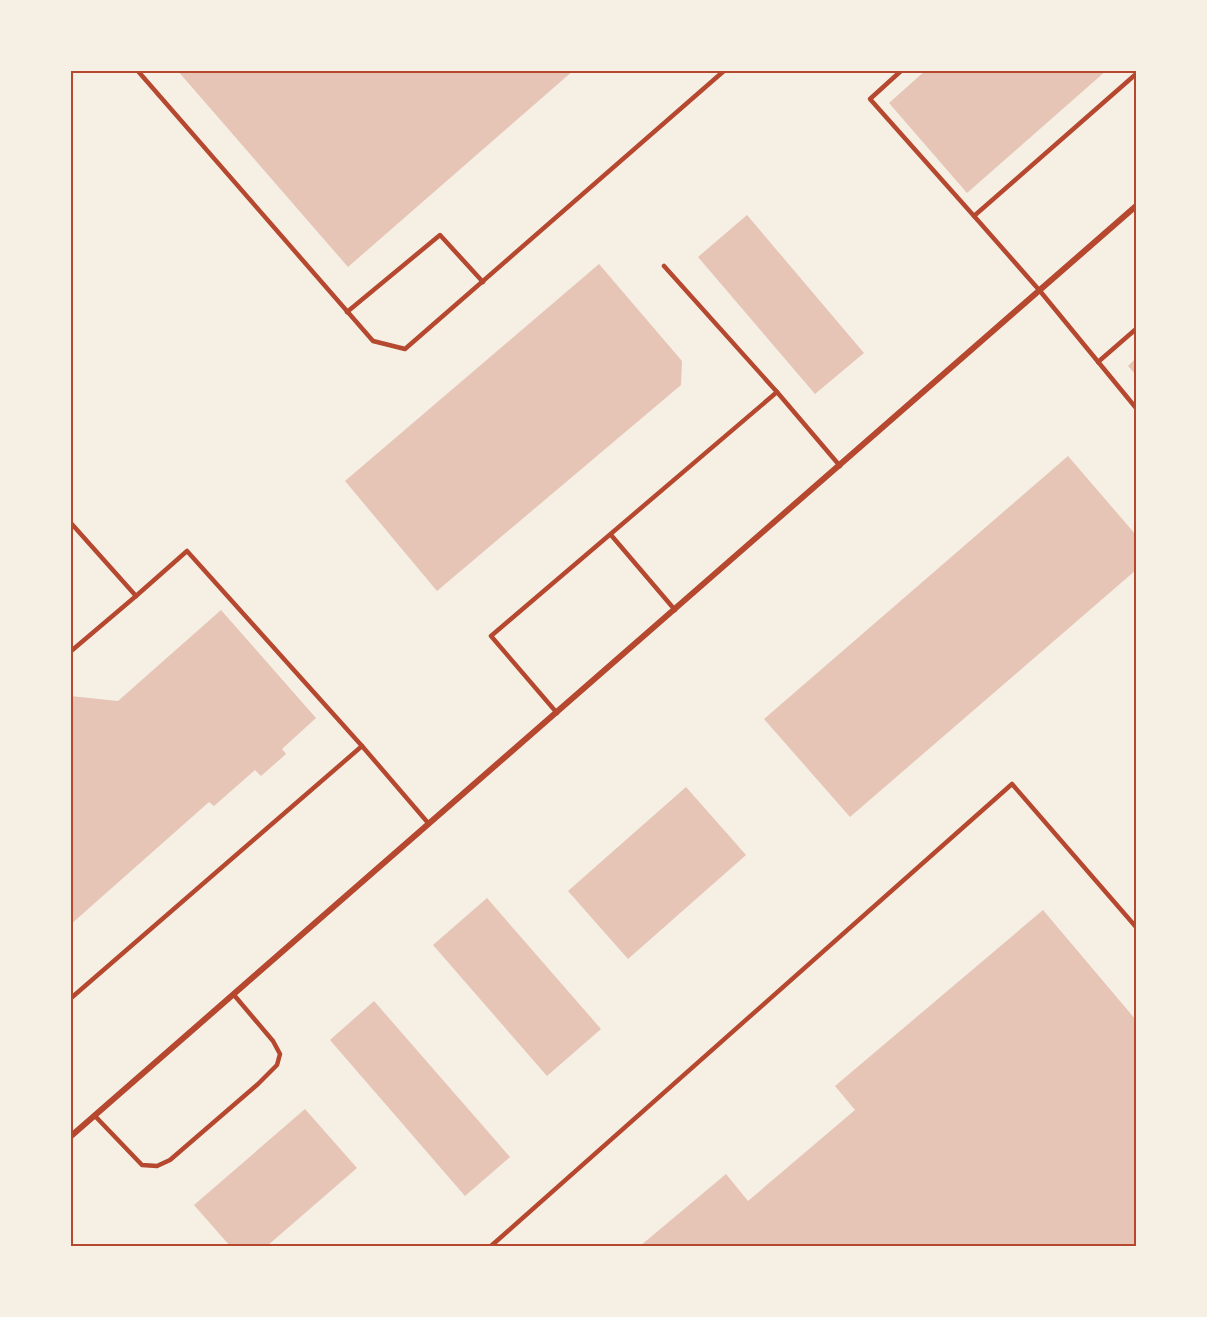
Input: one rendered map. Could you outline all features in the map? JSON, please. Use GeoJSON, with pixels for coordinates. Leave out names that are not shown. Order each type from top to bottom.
{"type":"FeatureCollection","features":[{"type":"Feature","properties":{"kind":"street"},"geometry":{"type":"LineString","coordinates":[[70,1137],[1137,206]]}},
{"type":"Feature","properties":{"kind":"lane"},"geometry":{"type":"LineString","coordinates":[[137,70],[373,341],[405,349],[725,70]]}},
{"type":"Feature","properties":{"kind":"lane"},"geometry":{"type":"LineString","coordinates":[[902,70],[870,99],[1040,291],[1137,408]]}},
{"type":"Feature","properties":{"kind":"lane"},"geometry":{"type":"LineString","coordinates":[[974,216],[1137,74]]}},
{"type":"Feature","properties":{"kind":"lane"},"geometry":{"type":"LineString","coordinates":[[347,312],[440,235],[483,282]]}},
{"type":"Feature","properties":{"kind":"lane"},"geometry":{"type":"LineString","coordinates":[[664,266],[840,465]]}},
{"type":"Feature","properties":{"kind":"lane"},"geometry":{"type":"LineString","coordinates":[[1098,362],[1137,329]]}},
{"type":"Feature","properties":{"kind":"lane"},"geometry":{"type":"LineString","coordinates":[[557,713],[491,636],[777,393]]}},
{"type":"Feature","properties":{"kind":"lane"},"geometry":{"type":"LineString","coordinates":[[70,522],[135,596]]}},
{"type":"Feature","properties":{"kind":"lane"},"geometry":{"type":"LineString","coordinates":[[611,535],[675,610]]}},
{"type":"Feature","properties":{"kind":"lane"},"geometry":{"type":"LineString","coordinates":[[70,652],[187,551],[429,824]]}},
{"type":"Feature","properties":{"kind":"lane"},"geometry":{"type":"LineString","coordinates":[[70,999],[362,746]]}},
{"type":"Feature","properties":{"kind":"lane"},"geometry":{"type":"LineString","coordinates":[[491,1246],[1012,784],[1137,927]]}},
{"type":"Feature","properties":{"kind":"lane"},"geometry":{"type":"LineString","coordinates":[[95,1116],[142,1165],[158,1166],[170,1160],[258,1084],[277,1065],[280,1054],[273,1041],[234,995]]}},
{"type":"Feature","properties":{"kind":"building"},"geometry":{"type":"Polygon","coordinates":[[[177,70],[574,70],[348,267],[177,70]]]}},
{"type":"Feature","properties":{"kind":"building"},"geometry":{"type":"Polygon","coordinates":[[[926,70],[1107,70],[967,193],[889,103],[926,70]]]}},
{"type":"Feature","properties":{"kind":"building"},"geometry":{"type":"Polygon","coordinates":[[[747,215],[864,353],[815,394],[698,257],[747,215]]]}},
{"type":"Feature","properties":{"kind":"building"},"geometry":{"type":"Polygon","coordinates":[[[599,264],[682,361],[681,385],[437,591],[345,481],[599,264]]]}},
{"type":"Feature","properties":{"kind":"building"},"geometry":{"type":"Polygon","coordinates":[[[1136,358],[1136,375],[1128,366],[1136,358]]]}},
{"type":"Feature","properties":{"kind":"building"},"geometry":{"type":"Polygon","coordinates":[[[1068,456],[1136,535],[1136,570],[850,817],[764,719],[1068,456]]]}},
{"type":"Feature","properties":{"kind":"building"},"geometry":{"type":"Polygon","coordinates":[[[221,610],[316,718],[282,749],[286,754],[261,776],[255,770],[214,806],[209,802],[70,925],[70,696],[118,701],[221,610]]]}},
{"type":"Feature","properties":{"kind":"building"},"geometry":{"type":"Polygon","coordinates":[[[686,787],[746,855],[628,959],[568,891],[686,787]]]}},
{"type":"Feature","properties":{"kind":"building"},"geometry":{"type":"Polygon","coordinates":[[[487,898],[601,1029],[547,1076],[433,945],[487,898]]]}},
{"type":"Feature","properties":{"kind":"building"},"geometry":{"type":"Polygon","coordinates":[[[1043,910],[1136,1020],[1136,1246],[640,1246],[726,1174],[748,1201],[855,1110],[835,1086],[1043,910]]]}},
{"type":"Feature","properties":{"kind":"building"},"geometry":{"type":"Polygon","coordinates":[[[374,1001],[510,1157],[465,1196],[330,1040],[374,1001]]]}},
{"type":"Feature","properties":{"kind":"building"},"geometry":{"type":"Polygon","coordinates":[[[305,1109],[357,1168],[267,1246],[230,1246],[194,1205],[305,1109]]]}}]}
